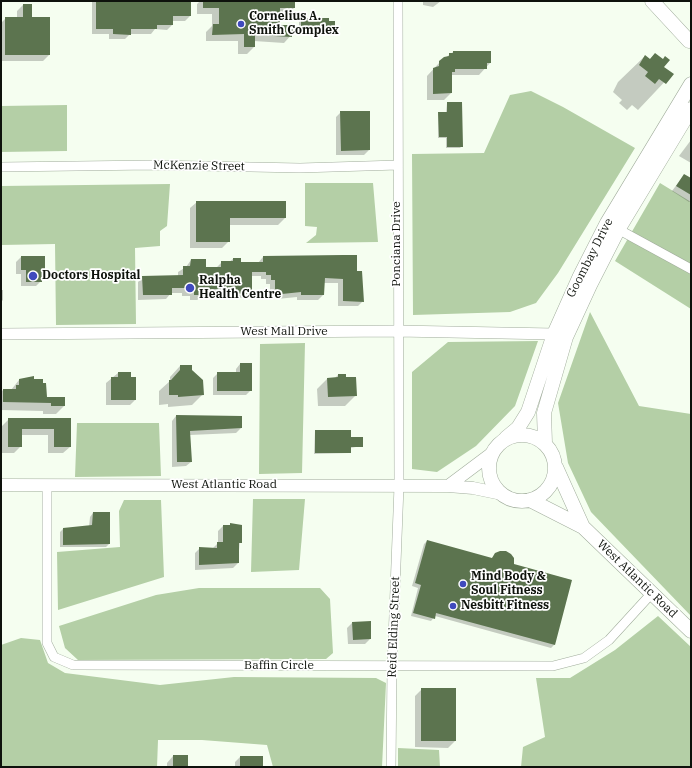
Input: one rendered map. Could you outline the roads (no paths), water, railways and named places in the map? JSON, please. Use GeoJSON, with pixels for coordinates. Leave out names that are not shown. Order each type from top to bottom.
{"type":"FeatureCollection","features":[{"type":"Feature","properties":{"kind":"main road"},"geometry":{"type":"LineString","coordinates":[[652,1],[690,39]]}},
{"type":"Feature","properties":{"kind":"main road","name":"Goombay Drive"},"geometry":{"type":"LineString","coordinates":[[613,227],[649,153],[691,84]]}},
{"type":"Feature","properties":{"kind":"main road","name":"Goombay Drive"},"geometry":{"type":"LineString","coordinates":[[506,438],[518,428],[528,412],[560,336],[579,278],[660,161],[691,110]]}},
{"type":"Feature","properties":{"kind":"main road"},"geometry":{"type":"LineString","coordinates":[[649,153],[660,161]]}},
{"type":"Feature","properties":{"kind":"main road","name":"Goombay Drive"},"geometry":{"type":"LineString","coordinates":[[545,443],[544,421],[546,405],[560,336]]}},
{"type":"Feature","properties":{"kind":"main road"},"geometry":{"type":"LineString","coordinates":[[526,434],[536,437],[545,443],[554,458],[556,467],[554,478],[549,488],[540,496],[530,500],[515,500],[502,494],[491,480],[489,462],[492,453],[498,444],[506,438],[526,434]]}},
{"type":"Feature","properties":{"kind":"main road"},"geometry":{"type":"LineString","coordinates":[[448,486],[492,453]]}},
{"type":"Feature","properties":{"kind":"main road","name":"West Atlantic Road"},"geometry":{"type":"LineString","coordinates":[[556,467],[583,527]]}},
{"type":"Feature","properties":{"kind":"main road","name":"West Atlantic Road"},"geometry":{"type":"LineString","coordinates":[[1,485],[448,486],[472,488],[502,494]]}},
{"type":"Feature","properties":{"kind":"main road","name":"West Atlantic Road"},"geometry":{"type":"LineString","coordinates":[[530,500],[583,527],[691,631]]}},
{"type":"Feature","properties":{"kind":"street","name":"Ponciana Drive"},"geometry":{"type":"LineString","coordinates":[[398,1],[398,486]]}},
{"type":"Feature","properties":{"kind":"street","name":"McKenzie Street"},"geometry":{"type":"LineString","coordinates":[[1,167],[152,166],[300,168],[398,165]]}},
{"type":"Feature","properties":{"kind":"street"},"geometry":{"type":"LineString","coordinates":[[613,227],[691,269]]}},
{"type":"Feature","properties":{"kind":"street","name":"West Mall Drive"},"geometry":{"type":"LineString","coordinates":[[1,334],[397,331],[560,336]]}},
{"type":"Feature","properties":{"kind":"street","name":"Baffin Circle"},"geometry":{"type":"LineString","coordinates":[[47,485],[47,643],[54,657],[73,665],[392,667],[553,666],[584,658],[609,640],[652,592]]}},
{"type":"Feature","properties":{"kind":"street","name":"Reid Elding Street"},"geometry":{"type":"LineString","coordinates":[[391,767],[392,667],[398,486]]}},
{"type":"Feature","properties":{"kind":"place","name":"Cornelius A. Smith Complex"},"geometry":{"type":"Point","coordinates":[241,24]}},
{"type":"Feature","properties":{"kind":"place","name":"Doctors Hospital"},"geometry":{"type":"Point","coordinates":[33,276]}},
{"type":"Feature","properties":{"kind":"place","name":"Ralpha Health Centre"},"geometry":{"type":"Point","coordinates":[190,288]}},
{"type":"Feature","properties":{"kind":"place","name":"Mind Body & Soul Fitness"},"geometry":{"type":"Point","coordinates":[463,584]}},
{"type":"Feature","properties":{"kind":"place","name":"Nesbitt Fitness"},"geometry":{"type":"Point","coordinates":[453,606]}}]}
